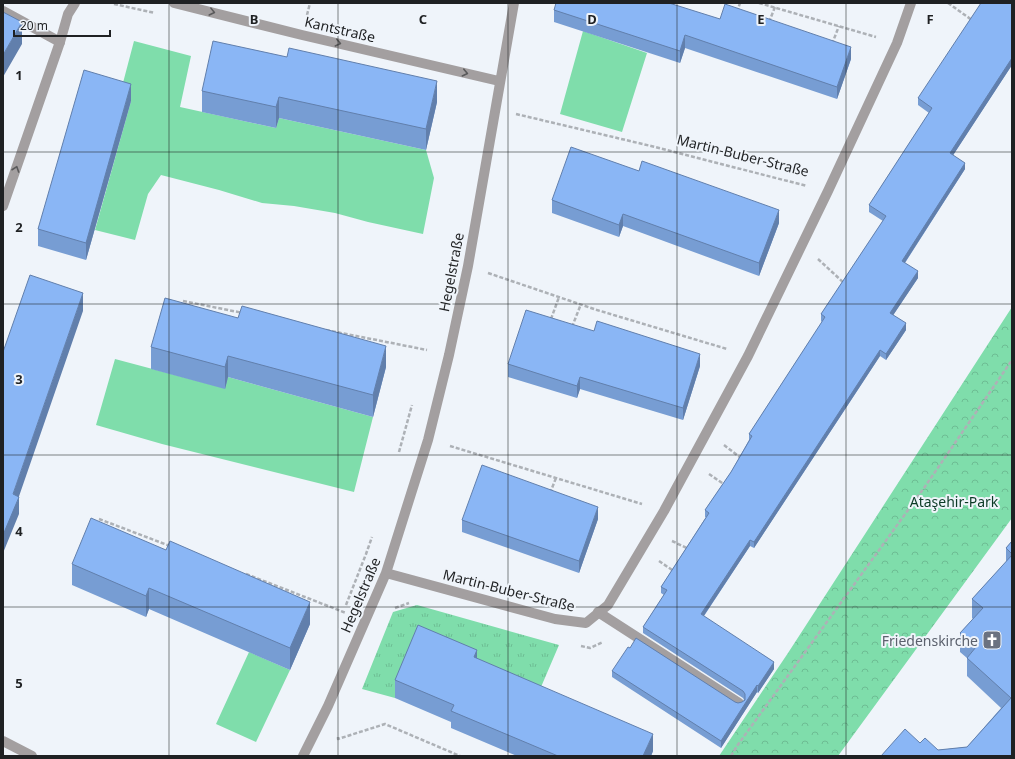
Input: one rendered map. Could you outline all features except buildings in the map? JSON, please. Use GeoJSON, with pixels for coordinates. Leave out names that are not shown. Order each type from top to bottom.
{"type":"FeatureCollection","features":[{"type":"Feature","properties":{"kind":"street"},"geometry":{"type":"LineString","coordinates":[[3,206],[60,42],[68,14],[75,3]]}},
{"type":"Feature","properties":{"kind":"street","name":"Kantstraße"},"geometry":{"type":"LineString","coordinates":[[174,3],[302,35],[499,81]]}},
{"type":"Feature","properties":{"kind":"street","name":"Hegelstraße"},"geometry":{"type":"LineString","coordinates":[[303,756],[328,706],[386,573],[428,440],[449,355],[468,266],[496,109],[499,81],[514,3]]}},
{"type":"Feature","properties":{"kind":"street","name":"Martin-Buber-Straße"},"geometry":{"type":"LineString","coordinates":[[386,573],[555,618],[586,623],[608,605],[664,511],[748,356],[828,191],[897,43],[912,3]]}},
{"type":"Feature","properties":{"kind":"street"},"geometry":{"type":"LineString","coordinates":[[3,11],[60,42]]}},
{"type":"Feature","properties":{"kind":"street"},"geometry":{"type":"LineString","coordinates":[[598,612],[739,703]]}},
{"type":"Feature","properties":{"kind":"street"},"geometry":{"type":"LineString","coordinates":[[3,741],[32,756]]}},
{"type":"Feature","properties":{"kind":"path"},"geometry":{"type":"LineString","coordinates":[[736,14],[740,3]]}},
{"type":"Feature","properties":{"kind":"path"},"geometry":{"type":"LineString","coordinates":[[759,3],[897,43]]}},
{"type":"Feature","properties":{"kind":"path"},"geometry":{"type":"LineString","coordinates":[[948,3],[973,20]]}},
{"type":"Feature","properties":{"kind":"path"},"geometry":{"type":"LineString","coordinates":[[768,24],[775,8]]}},
{"type":"Feature","properties":{"kind":"path"},"geometry":{"type":"LineString","coordinates":[[831,45],[839,26]]}},
{"type":"Feature","properties":{"kind":"path","name":"Martin-Buber-Straße"},"geometry":{"type":"LineString","coordinates":[[496,109],[651,146],[828,191]]}},
{"type":"Feature","properties":{"kind":"path"},"geometry":{"type":"LineString","coordinates":[[816,258],[845,284]]}},
{"type":"Feature","properties":{"kind":"path"},"geometry":{"type":"LineString","coordinates":[[483,271],[597,310],[748,356]]}},
{"type":"Feature","properties":{"kind":"path"},"geometry":{"type":"LineString","coordinates":[[550,323],[559,297]]}},
{"type":"Feature","properties":{"kind":"path"},"geometry":{"type":"LineString","coordinates":[[183,301],[244,313]]}},
{"type":"Feature","properties":{"kind":"path"},"geometry":{"type":"LineString","coordinates":[[571,330],[580,304]]}},
{"type":"Feature","properties":{"kind":"path"},"geometry":{"type":"LineString","coordinates":[[320,328],[427,350]]}},
{"type":"Feature","properties":{"kind":"path"},"geometry":{"type":"LineString","coordinates":[[732,756],[919,494],[1012,360]]}},
{"type":"Feature","properties":{"kind":"path"},"geometry":{"type":"LineString","coordinates":[[398,457],[412,404]]}},
{"type":"Feature","properties":{"kind":"path"},"geometry":{"type":"LineString","coordinates":[[428,440],[664,511]]}},
{"type":"Feature","properties":{"kind":"path"},"geometry":{"type":"LineString","coordinates":[[721,443],[743,460]]}},
{"type":"Feature","properties":{"kind":"path"},"geometry":{"type":"LineString","coordinates":[[705,472],[726,486]]}},
{"type":"Feature","properties":{"kind":"path"},"geometry":{"type":"LineString","coordinates":[[550,495],[556,478]]}},
{"type":"Feature","properties":{"kind":"path"},"geometry":{"type":"LineString","coordinates":[[99,519],[173,547]]}},
{"type":"Feature","properties":{"kind":"path"},"geometry":{"type":"LineString","coordinates":[[340,619],[374,532]]}},
{"type":"Feature","properties":{"kind":"path"},"geometry":{"type":"LineString","coordinates":[[240,572],[365,620]]}},
{"type":"Feature","properties":{"kind":"path"},"geometry":{"type":"LineString","coordinates":[[393,609],[410,603]]}},
{"type":"Feature","properties":{"kind":"path"},"geometry":{"type":"LineString","coordinates":[[574,645],[590,648],[610,639],[618,625]]}},
{"type":"Feature","properties":{"kind":"path"},"geometry":{"type":"LineString","coordinates":[[328,706],[338,739]]}},
{"type":"Feature","properties":{"kind":"path"},"geometry":{"type":"LineString","coordinates":[[338,739],[385,724],[460,756]]}},
{"type":"Feature","properties":{"kind":"path"},"geometry":{"type":"LineString","coordinates":[[338,739],[341,732]]}},
{"type":"Feature","properties":{"kind":"green space"},"geometry":{"type":"Polygon","coordinates":[[[583,31],[647,53],[622,132],[560,114],[583,31]]]}},
{"type":"Feature","properties":{"kind":"green space"},"geometry":{"type":"Polygon","coordinates":[[[134,41],[191,56],[180,107],[276,128],[279,118],[426,150],[434,178],[423,234],[335,213],[294,206],[262,203],[161,175],[148,194],[135,240],[95,230],[131,101],[119,98],[134,41]]]}},
{"type":"Feature","properties":{"kind":"green space","name":"Ataşehir-Park"},"geometry":{"type":"Polygon","coordinates":[[[1012,307],[1012,518],[838,756],[719,756],[788,653],[1012,307]]]}},
{"type":"Feature","properties":{"kind":"green space"},"geometry":{"type":"Polygon","coordinates":[[[115,359],[224,388],[228,377],[373,417],[354,492],[162,444],[96,425],[115,359]]]}},
{"type":"Feature","properties":{"kind":"green space"},"geometry":{"type":"Polygon","coordinates":[[[417,605],[559,645],[535,701],[418,643],[395,698],[362,689],[393,612],[417,605]]]}},
{"type":"Feature","properties":{"kind":"green space"},"geometry":{"type":"Polygon","coordinates":[[[249,652],[290,670],[256,742],[216,724],[249,652]]]}},
{"type":"Feature","properties":{"kind":"place","name":"Friedenskirche"},"geometry":{"type":"Point","coordinates":[992,640]}}]}
